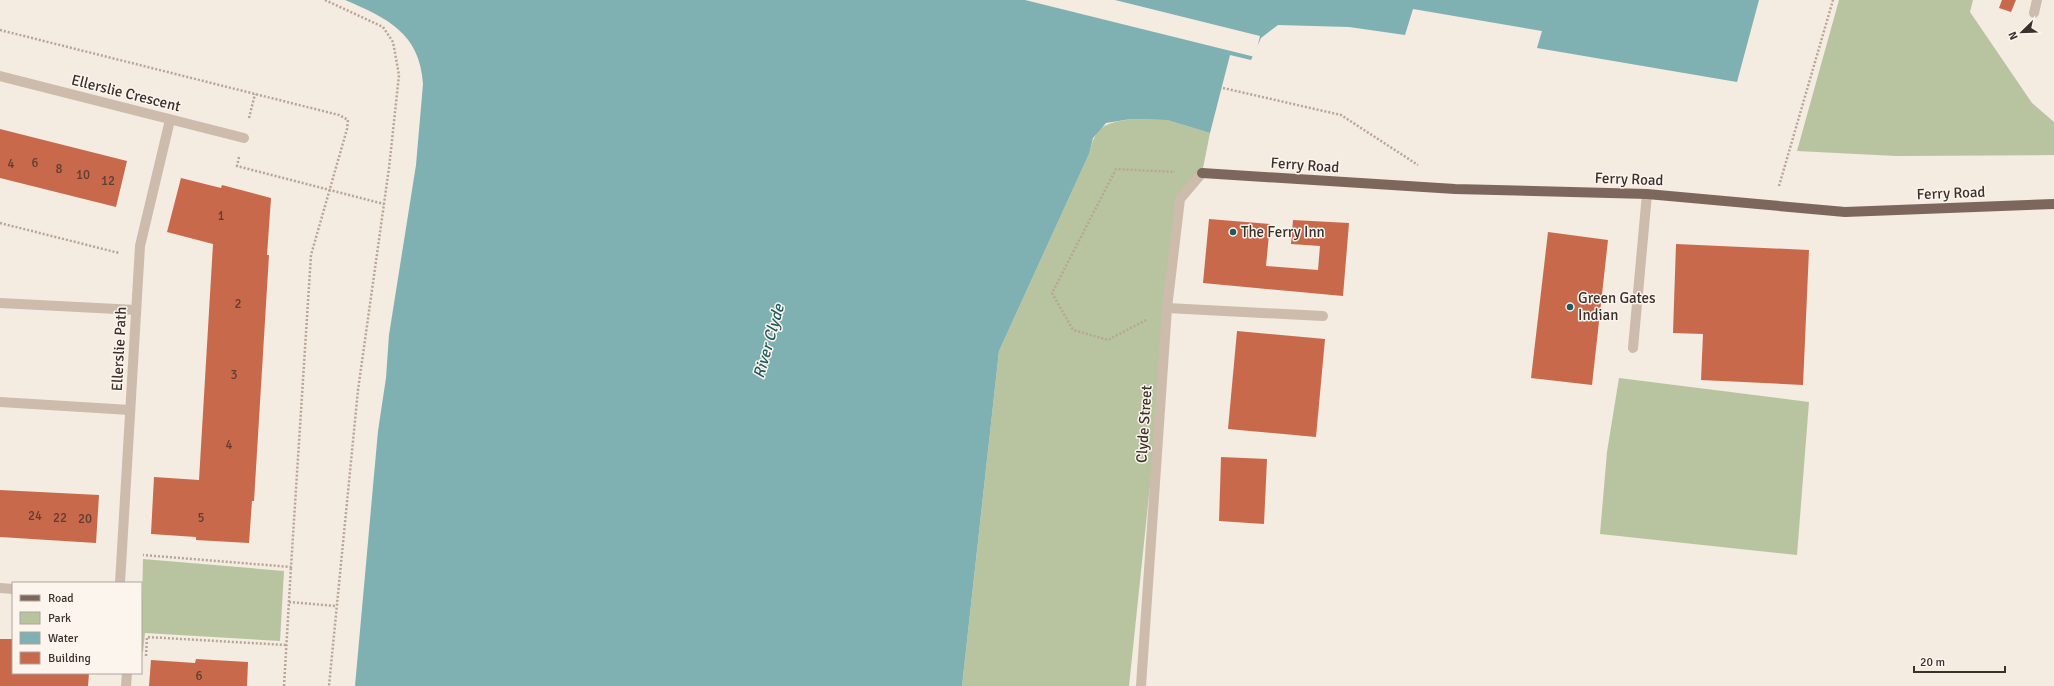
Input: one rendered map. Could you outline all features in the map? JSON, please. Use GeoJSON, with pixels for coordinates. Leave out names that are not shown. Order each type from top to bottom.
{"type":"FeatureCollection","features":[{"type":"Feature","properties":{"kind":"main road","name":"Ferry Road"},"geometry":{"type":"LineString","coordinates":[[1202,173],[1455,189],[1647,194],[1845,212],[2054,204]]}},
{"type":"Feature","properties":{"kind":"street"},"geometry":{"type":"LineString","coordinates":[[2034,13],[2037,0]]}},
{"type":"Feature","properties":{"kind":"street","name":"Ellerslie Crescent"},"geometry":{"type":"LineString","coordinates":[[0,76],[244,138]]}},
{"type":"Feature","properties":{"kind":"street","name":"Ellerslie Path"},"geometry":{"type":"LineString","coordinates":[[120,582],[139,258],[143,229],[170,120]]}},
{"type":"Feature","properties":{"kind":"street","name":"Clyde Street"},"geometry":{"type":"LineString","coordinates":[[1141,686],[1167,308],[1180,199],[1202,173]]}},
{"type":"Feature","properties":{"kind":"street"},"geometry":{"type":"LineString","coordinates":[[1633,348],[1647,194]]}},
{"type":"Feature","properties":{"kind":"street"},"geometry":{"type":"LineString","coordinates":[[0,303],[136,310]]}},
{"type":"Feature","properties":{"kind":"street"},"geometry":{"type":"LineString","coordinates":[[1167,308],[1323,316]]}},
{"type":"Feature","properties":{"kind":"street"},"geometry":{"type":"LineString","coordinates":[[0,402],[130,410]]}},
{"type":"Feature","properties":{"kind":"street"},"geometry":{"type":"LineString","coordinates":[[0,588],[12,589]]}},
{"type":"Feature","properties":{"kind":"street"},"geometry":{"type":"LineString","coordinates":[[126,686],[127,674]]}},
{"type":"Feature","properties":{"kind":"path"},"geometry":{"type":"LineString","coordinates":[[325,0],[383,27],[388,33],[396,53],[398,91],[358,390],[329,686]]}},
{"type":"Feature","properties":{"kind":"path"},"geometry":{"type":"LineString","coordinates":[[1774,205],[1833,0]]}},
{"type":"Feature","properties":{"kind":"path"},"geometry":{"type":"LineString","coordinates":[[0,30],[346,118],[348,129],[313,245],[310,265],[284,686]]}},
{"type":"Feature","properties":{"kind":"path"},"geometry":{"type":"LineString","coordinates":[[1223,88],[1341,115],[1424,168]]}},
{"type":"Feature","properties":{"kind":"path"},"geometry":{"type":"LineString","coordinates":[[255,94],[237,166],[384,204]]}},
{"type":"Feature","properties":{"kind":"path"},"geometry":{"type":"LineString","coordinates":[[1167,308],[1108,340],[1073,330],[1052,293],[1116,169],[1202,173]]}},
{"type":"Feature","properties":{"kind":"path"},"geometry":{"type":"LineString","coordinates":[[0,223],[139,258]]}},
{"type":"Feature","properties":{"kind":"path"},"geometry":{"type":"LineString","coordinates":[[122,553],[291,567]]}},
{"type":"Feature","properties":{"kind":"path"},"geometry":{"type":"LineString","coordinates":[[289,602],[336,606]]}},
{"type":"Feature","properties":{"kind":"path"},"geometry":{"type":"LineString","coordinates":[[146,656],[147,637],[286,645]]}},
{"type":"Feature","properties":{"kind":"green space"},"geometry":{"type":"Polygon","coordinates":[[[1839,0],[1973,0],[1970,12],[2032,103],[2054,122],[2054,155],[1896,156],[1797,151],[1839,0]]]}},
{"type":"Feature","properties":{"kind":"green space"},"geometry":{"type":"Polygon","coordinates":[[[1131,119],[1167,120],[1210,133],[1202,173],[1180,199],[1129,686],[962,686],[999,351],[1089,154],[1095,137],[1102,128],[1107,125],[1114,122],[1131,119]]]}},
{"type":"Feature","properties":{"kind":"green space"},"geometry":{"type":"Polygon","coordinates":[[[1619,378],[1809,402],[1797,555],[1600,534],[1607,452],[1619,378]]]}},
{"type":"Feature","properties":{"kind":"green space"},"geometry":{"type":"Polygon","coordinates":[[[143,559],[284,571],[280,641],[145,633],[142,652],[143,559]]]}},
{"type":"Feature","properties":{"kind":"water","name":"River Clyde"},"geometry":{"type":"Polygon","coordinates":[[[345,0],[1759,0],[1737,82],[1537,48],[1542,31],[1413,9],[1405,35],[1349,27],[1278,25],[1261,38],[1251,60],[1230,55],[1210,133],[1167,120],[1131,119],[1106,123],[1093,138],[1089,154],[999,351],[962,686],[355,686],[378,431],[386,378],[389,335],[416,165],[423,84],[421,66],[415,52],[408,40],[399,30],[387,21],[345,0]]]}},
{"type":"Feature","properties":{"kind":"pier"},"geometry":{"type":"Polygon","coordinates":[[[1025,0],[1115,0],[1260,36],[1255,57],[1025,0]]]}},
{"type":"Feature","properties":{"kind":"building"},"geometry":{"type":"Polygon","coordinates":[[[2002,0],[2016,0],[2011,12],[1999,8],[2002,0]]]}},
{"type":"Feature","properties":{"kind":"building"},"geometry":{"type":"Polygon","coordinates":[[[0,129],[127,161],[116,207],[0,178],[0,129]]]}},
{"type":"Feature","properties":{"kind":"building"},"geometry":{"type":"Polygon","coordinates":[[[181,178],[221,188],[222,185],[271,198],[254,501],[252,501],[249,543],[196,540],[196,537],[151,534],[154,477],[199,480],[213,244],[167,232],[181,178]]]}},
{"type":"Feature","properties":{"kind":"building"},"geometry":{"type":"Polygon","coordinates":[[[1209,219],[1270,224],[1266,266],[1318,270],[1320,246],[1291,244],[1293,220],[1349,223],[1343,296],[1203,283],[1209,219]]]}},
{"type":"Feature","properties":{"kind":"building","name":"Green Gates Indian"},"geometry":{"type":"Polygon","coordinates":[[[1548,232],[1608,240],[1592,385],[1531,378],[1548,232]]]}},
{"type":"Feature","properties":{"kind":"building"},"geometry":{"type":"Polygon","coordinates":[[[1676,244],[1809,250],[1803,385],[1701,380],[1703,334],[1673,333],[1676,244]]]}},
{"type":"Feature","properties":{"kind":"building"},"geometry":{"type":"Polygon","coordinates":[[[1237,331],[1325,339],[1316,437],[1228,429],[1237,331]]]}},
{"type":"Feature","properties":{"kind":"building"},"geometry":{"type":"Polygon","coordinates":[[[1221,457],[1267,459],[1264,524],[1219,521],[1221,457]]]}},
{"type":"Feature","properties":{"kind":"building"},"geometry":{"type":"Polygon","coordinates":[[[0,490],[99,495],[96,543],[0,537],[0,490]]]}},
{"type":"Feature","properties":{"kind":"building"},"geometry":{"type":"Polygon","coordinates":[[[0,639],[12,639],[12,674],[89,674],[88,686],[0,686],[0,639]]]}},
{"type":"Feature","properties":{"kind":"building"},"geometry":{"type":"Polygon","coordinates":[[[196,659],[248,662],[247,686],[149,686],[151,660],[195,663],[196,659]]]}},
{"type":"Feature","properties":{"kind":"place","name":"The Ferry Inn"},"geometry":{"type":"Point","coordinates":[1233,232]}},
{"type":"Feature","properties":{"kind":"place","name":"Green Gates Indian"},"geometry":{"type":"Point","coordinates":[1570,307]}}]}
